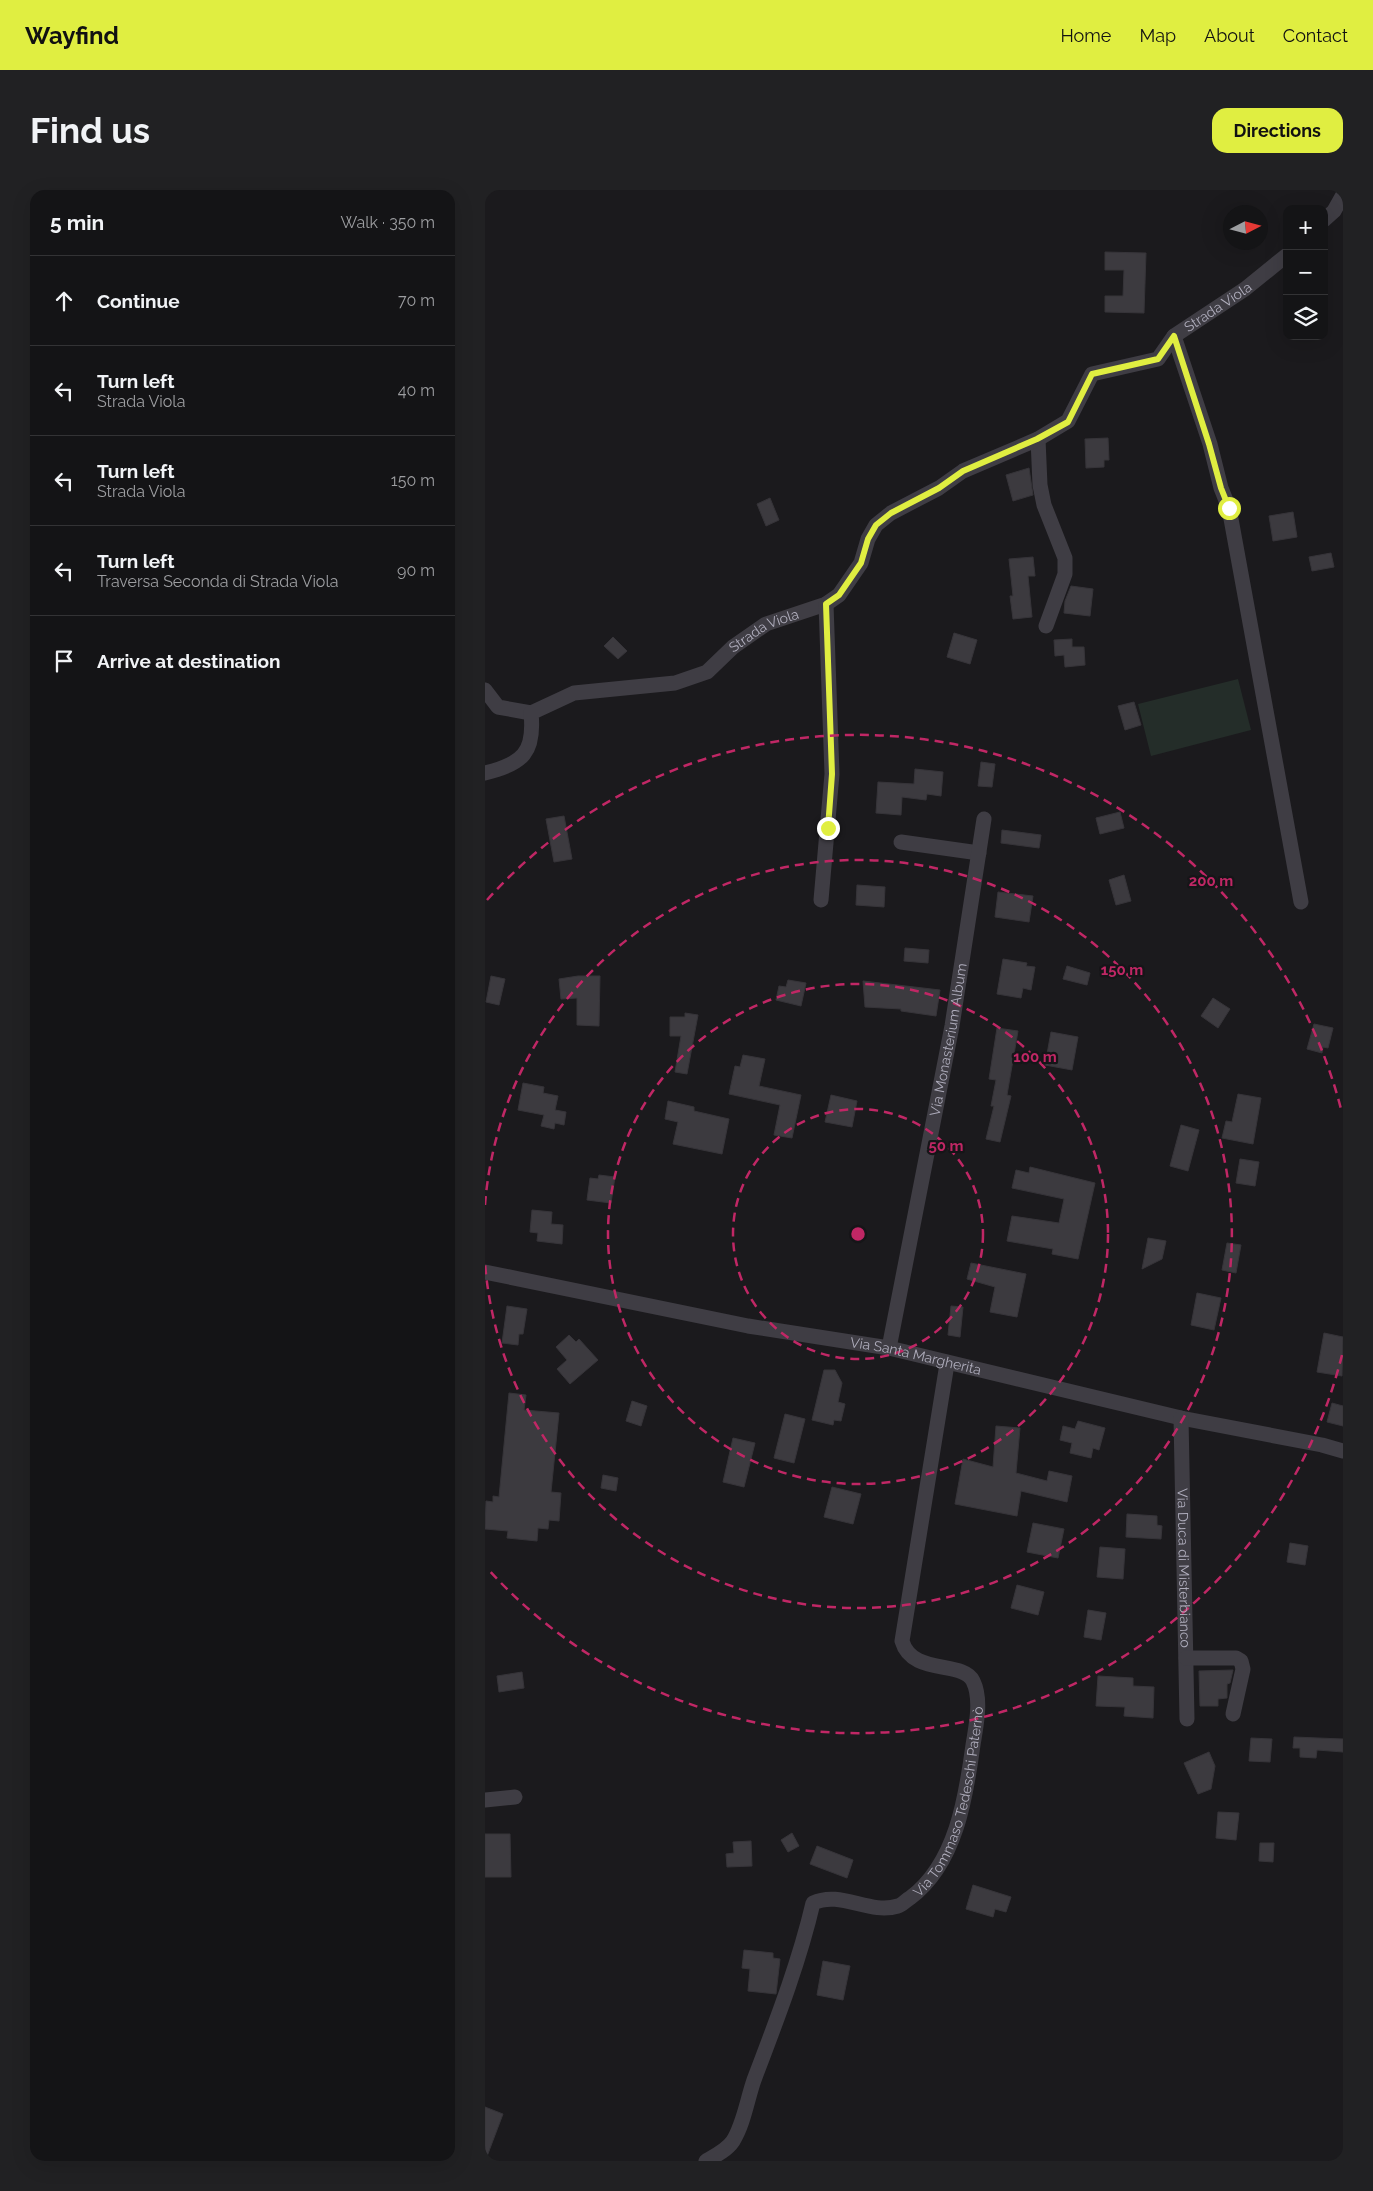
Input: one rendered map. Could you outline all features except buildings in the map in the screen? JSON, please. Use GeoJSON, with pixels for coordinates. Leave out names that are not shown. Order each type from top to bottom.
{"type":"FeatureCollection","features":[{"type":"Feature","properties":{"kind":"street"},"geometry":{"type":"LineString","coordinates":[[1328,216],[1334,211],[1343,195]]}},
{"type":"Feature","properties":{"kind":"street","name":"Strada Viola"},"geometry":{"type":"LineString","coordinates":[[531,713],[574,693],[675,684],[707,672],[733,647],[766,624],[826,604],[839,595],[861,563],[868,539],[876,525],[891,513],[939,488],[963,471],[1037,439],[1068,422],[1092,374],[1158,359],[1174,336],[1245,289],[1283,258]]}},
{"type":"Feature","properties":{"kind":"street"},"geometry":{"type":"LineString","coordinates":[[1174,336],[1209,444],[1221,488],[1229,508],[1301,902]]}},
{"type":"Feature","properties":{"kind":"street"},"geometry":{"type":"LineString","coordinates":[[1037,439],[1040,485],[1044,505],[1065,558],[1065,574],[1046,626]]}},
{"type":"Feature","properties":{"kind":"street"},"geometry":{"type":"LineString","coordinates":[[821,900],[832,774],[826,604]]}},
{"type":"Feature","properties":{"kind":"street"},"geometry":{"type":"LineString","coordinates":[[485,690],[498,707],[531,713],[533,734],[529,746],[516,762],[501,769],[485,773]]}},
{"type":"Feature","properties":{"kind":"street","name":"Via Monasterium Album"},"geometry":{"type":"LineString","coordinates":[[889,1348],[952,1026],[984,819]]}},
{"type":"Feature","properties":{"kind":"street"},"geometry":{"type":"LineString","coordinates":[[901,842],[979,853]]}},
{"type":"Feature","properties":{"kind":"street","name":"Via Santa Margherita"},"geometry":{"type":"LineString","coordinates":[[485,1272],[748,1326],[889,1348],[947,1364],[1181,1418],[1322,1446],[1343,1452]]}},
{"type":"Feature","properties":{"kind":"street","name":"Via Tommaso Tedeschi Paternò"},"geometry":{"type":"LineString","coordinates":[[705,2161],[718,2155],[731,2144],[739,2130],[750,2093],[804,1941],[813,1903],[823,1898],[840,1899],[868,1906],[898,1906],[918,1892],[929,1880],[951,1842],[959,1822],[975,1733],[977,1701],[973,1680],[968,1674],[936,1667],[913,1657],[904,1650],[902,1641],[947,1364]]}},
{"type":"Feature","properties":{"kind":"street","name":"Via Duca di Misterbianco"},"geometry":{"type":"LineString","coordinates":[[1181,1418],[1187,1719]]}},
{"type":"Feature","properties":{"kind":"street"},"geometry":{"type":"LineString","coordinates":[[1186,1658],[1236,1658],[1241,1662],[1243,1669],[1233,1714]]}},
{"type":"Feature","properties":{"kind":"street"},"geometry":{"type":"LineString","coordinates":[[485,1800],[515,1798]]}},
{"type":"Feature","properties":{"kind":"shaded area"},"geometry":{"type":"Polygon","coordinates":[[[1238,679],[1251,730],[1151,756],[1138,704],[1238,679]]]}},
{"type":"Feature","properties":{"kind":"route"},"geometry":{"type":"LineString","coordinates":[[828,828],[832,774],[826,604],[839,595],[861,563],[868,539],[876,525],[891,513],[939,488],[963,471],[1037,439],[1068,422],[1092,374],[1158,359],[1174,336],[1209,444],[1221,488],[1229,508]]}}]}
